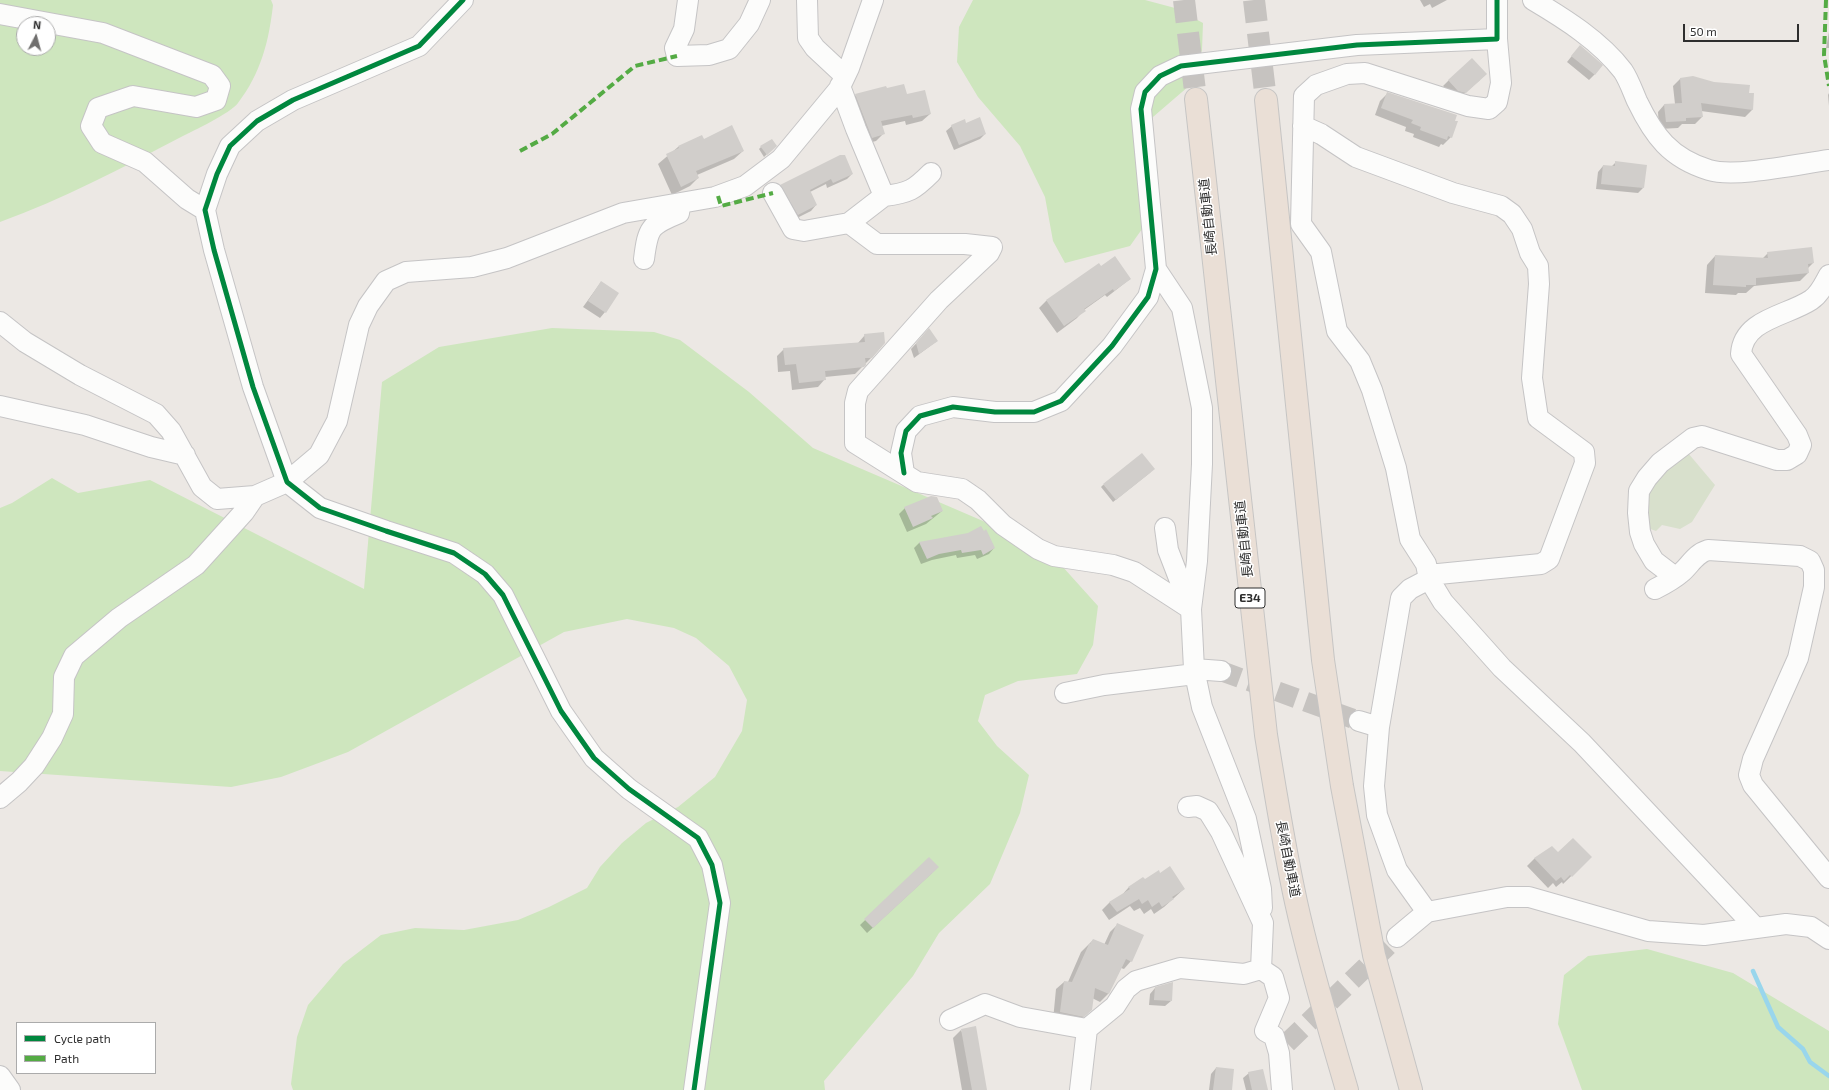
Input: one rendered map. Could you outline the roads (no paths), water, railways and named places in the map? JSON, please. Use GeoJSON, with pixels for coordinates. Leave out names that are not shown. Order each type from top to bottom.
{"type":"FeatureCollection","features":[{"type":"Feature","properties":{"kind":"highway","name":"長崎自動車道"},"geometry":{"type":"LineString","coordinates":[[1196,99],[1266,735],[1279,816],[1296,904],[1324,1012],[1347,1090]]}},
{"type":"Feature","properties":{"kind":"highway"},"geometry":{"type":"LineString","coordinates":[[1266,100],[1323,660],[1342,786],[1374,955],[1411,1090]]}},
{"type":"Feature","properties":{"kind":"highway"},"geometry":{"type":"LineString","coordinates":[[1324,1012],[1338,1090]]}},
{"type":"Feature","properties":{"kind":"street"},"geometry":{"type":"LineString","coordinates":[[463,0],[419,46],[293,100],[257,121],[230,146],[217,174],[204,210],[253,387],[287,482],[320,508],[386,531],[454,552],[485,574],[503,595],[561,711],[594,758],[629,789],[698,838],[712,864],[720,903],[694,1090]]}},
{"type":"Feature","properties":{"kind":"street"},"geometry":{"type":"LineString","coordinates":[[688,0],[684,29],[675,48],[677,56],[708,55],[729,49],[749,24],[760,0]]}},
{"type":"Feature","properties":{"kind":"street"},"geometry":{"type":"LineString","coordinates":[[807,0],[808,38],[843,81],[856,129],[884,196]]}},
{"type":"Feature","properties":{"kind":"street"},"geometry":{"type":"LineString","coordinates":[[0,322],[25,342],[80,375],[156,414],[171,432],[202,487],[217,499],[255,496],[287,482],[318,456],[337,421],[359,325],[368,306],[386,281],[406,272],[472,267],[507,258],[623,214],[715,197],[745,186],[781,159],[805,131],[843,81],[873,0]]}},
{"type":"Feature","properties":{"kind":"street"},"geometry":{"type":"LineString","coordinates":[[1497,0],[1497,39],[1501,83],[1497,102],[1489,109],[1468,106],[1365,73],[1347,74],[1316,85],[1304,96],[1301,224],[1321,252],[1337,331],[1360,361],[1372,390],[1396,468],[1410,538],[1426,564],[1429,577],[1443,602],[1502,668],[1582,743],[1756,928]]}},
{"type":"Feature","properties":{"kind":"street"},"geometry":{"type":"LineString","coordinates":[[1533,0],[1559,4],[1624,72],[1652,130],[1677,156],[1709,170],[1736,172],[1829,160]]}},
{"type":"Feature","properties":{"kind":"street"},"geometry":{"type":"LineString","coordinates":[[0,14],[104,32],[212,75],[220,86],[216,100],[196,107],[133,96],[98,108],[91,126],[102,143],[145,162],[187,199],[204,210]]}},
{"type":"Feature","properties":{"kind":"street"},"geometry":{"type":"LineString","coordinates":[[904,473],[901,453],[906,431],[920,416],[953,407],[995,412],[1034,412],[1062,401],[1112,346],[1148,297],[1156,269],[1141,109],[1145,92],[1160,76],[1181,66],[1357,45],[1497,39]]}},
{"type":"Feature","properties":{"kind":"street"},"geometry":{"type":"LineString","coordinates":[[1303,126],[1321,134],[1356,157],[1453,193],[1501,206],[1512,214],[1522,229],[1530,253],[1538,266],[1539,284],[1532,378],[1538,418],[1584,452],[1585,464],[1550,559],[1541,564],[1429,577],[1410,589],[1401,598],[1379,727],[1374,786],[1377,815],[1397,870],[1427,912]]}},
{"type":"Feature","properties":{"kind":"street"},"geometry":{"type":"LineString","coordinates":[[773,193],[793,229],[804,231],[849,223],[884,196],[904,194],[918,186],[931,173]]}},
{"type":"Feature","properties":{"kind":"street"},"geometry":{"type":"LineString","coordinates":[[644,259],[650,229],[658,222],[679,213],[680,203]]}},
{"type":"Feature","properties":{"kind":"street"},"geometry":{"type":"LineString","coordinates":[[849,223],[877,244],[965,244],[992,247],[989,253],[939,300],[858,391],[855,402],[855,443],[917,482],[962,489],[978,500],[1003,525],[1038,549],[1054,556],[1113,564],[1134,572],[1191,609]]}},
{"type":"Feature","properties":{"kind":"street"},"geometry":{"type":"LineString","coordinates":[[1156,269],[1182,308],[1202,408],[1202,464],[1197,561],[1191,609],[1195,671],[1202,707],[1246,819],[1261,889],[1263,923],[1261,969]]}},
{"type":"Feature","properties":{"kind":"street"},"geometry":{"type":"LineString","coordinates":[[1675,577],[1654,561],[1644,544],[1640,532],[1638,513],[1639,491],[1647,478],[1660,463],[1693,438],[1702,436],[1714,439],[1777,460],[1787,460],[1797,454],[1800,445],[1797,435],[1741,354],[1742,344],[1746,335],[1757,326],[1811,300],[1820,291],[1829,275]]}},
{"type":"Feature","properties":{"kind":"street"},"geometry":{"type":"LineString","coordinates":[[0,406],[86,425],[151,447],[185,455]]}},
{"type":"Feature","properties":{"kind":"street"},"geometry":{"type":"LineString","coordinates":[[0,798],[19,782],[34,766],[52,738],[63,714],[64,677],[74,656],[119,618],[196,565],[244,512],[255,496]]}},
{"type":"Feature","properties":{"kind":"street"},"geometry":{"type":"LineString","coordinates":[[1165,528],[1168,550],[1191,609]]}},
{"type":"Feature","properties":{"kind":"street"},"geometry":{"type":"LineString","coordinates":[[1656,588],[1667,584],[1683,571],[1695,557],[1708,550],[1800,556],[1810,561],[1814,570],[1814,587],[1798,658],[1753,759],[1749,775],[1753,785],[1829,878]]}},
{"type":"Feature","properties":{"kind":"street"},"geometry":{"type":"LineString","coordinates":[[1065,693],[1104,685],[1195,671],[1221,671]]}},
{"type":"Feature","properties":{"kind":"street"},"geometry":{"type":"LineString","coordinates":[[1358,721],[1379,727]]}},
{"type":"Feature","properties":{"kind":"street"},"geometry":{"type":"LineString","coordinates":[[1188,807],[1197,806],[1208,811],[1218,827],[1263,923]]}},
{"type":"Feature","properties":{"kind":"street"},"geometry":{"type":"LineString","coordinates":[[1397,938],[1427,912],[1507,897],[1529,897],[1648,931],[1704,935],[1786,924],[1811,927],[1828,938]]}},
{"type":"Feature","properties":{"kind":"street"},"geometry":{"type":"LineString","coordinates":[[1080,1090],[1087,1028],[1115,1006],[1126,989],[1136,981],[1180,968],[1244,974],[1261,969]]}},
{"type":"Feature","properties":{"kind":"street"},"geometry":{"type":"LineString","coordinates":[[1261,969],[1273,977],[1279,998],[1265,1032],[1274,1036],[1283,1048],[1282,1090]]}},
{"type":"Feature","properties":{"kind":"street"},"geometry":{"type":"LineString","coordinates":[[950,1020],[986,1004],[1020,1016],[1087,1028]]}},
{"type":"Feature","properties":{"kind":"street"},"geometry":{"type":"LineString","coordinates":[[0,1076],[10,1090]]}},
{"type":"Feature","properties":{"kind":"waterway"},"geometry":{"type":"LineString","coordinates":[[1753,971],[1778,1027],[1803,1049],[1810,1062],[1829,1076]]}},
{"type":"Feature","properties":{"kind":"tunnel"},"geometry":{"type":"LineString","coordinates":[[1184,0],[1196,99]]}},
{"type":"Feature","properties":{"kind":"tunnel"},"geometry":{"type":"LineString","coordinates":[[1254,0],[1266,100]]}},
{"type":"Feature","properties":{"kind":"tunnel"},"geometry":{"type":"LineString","coordinates":[[1221,671],[1359,721]]}},
{"type":"Feature","properties":{"kind":"tunnel"},"geometry":{"type":"LineString","coordinates":[[1287,1043],[1397,937]]}}]}
